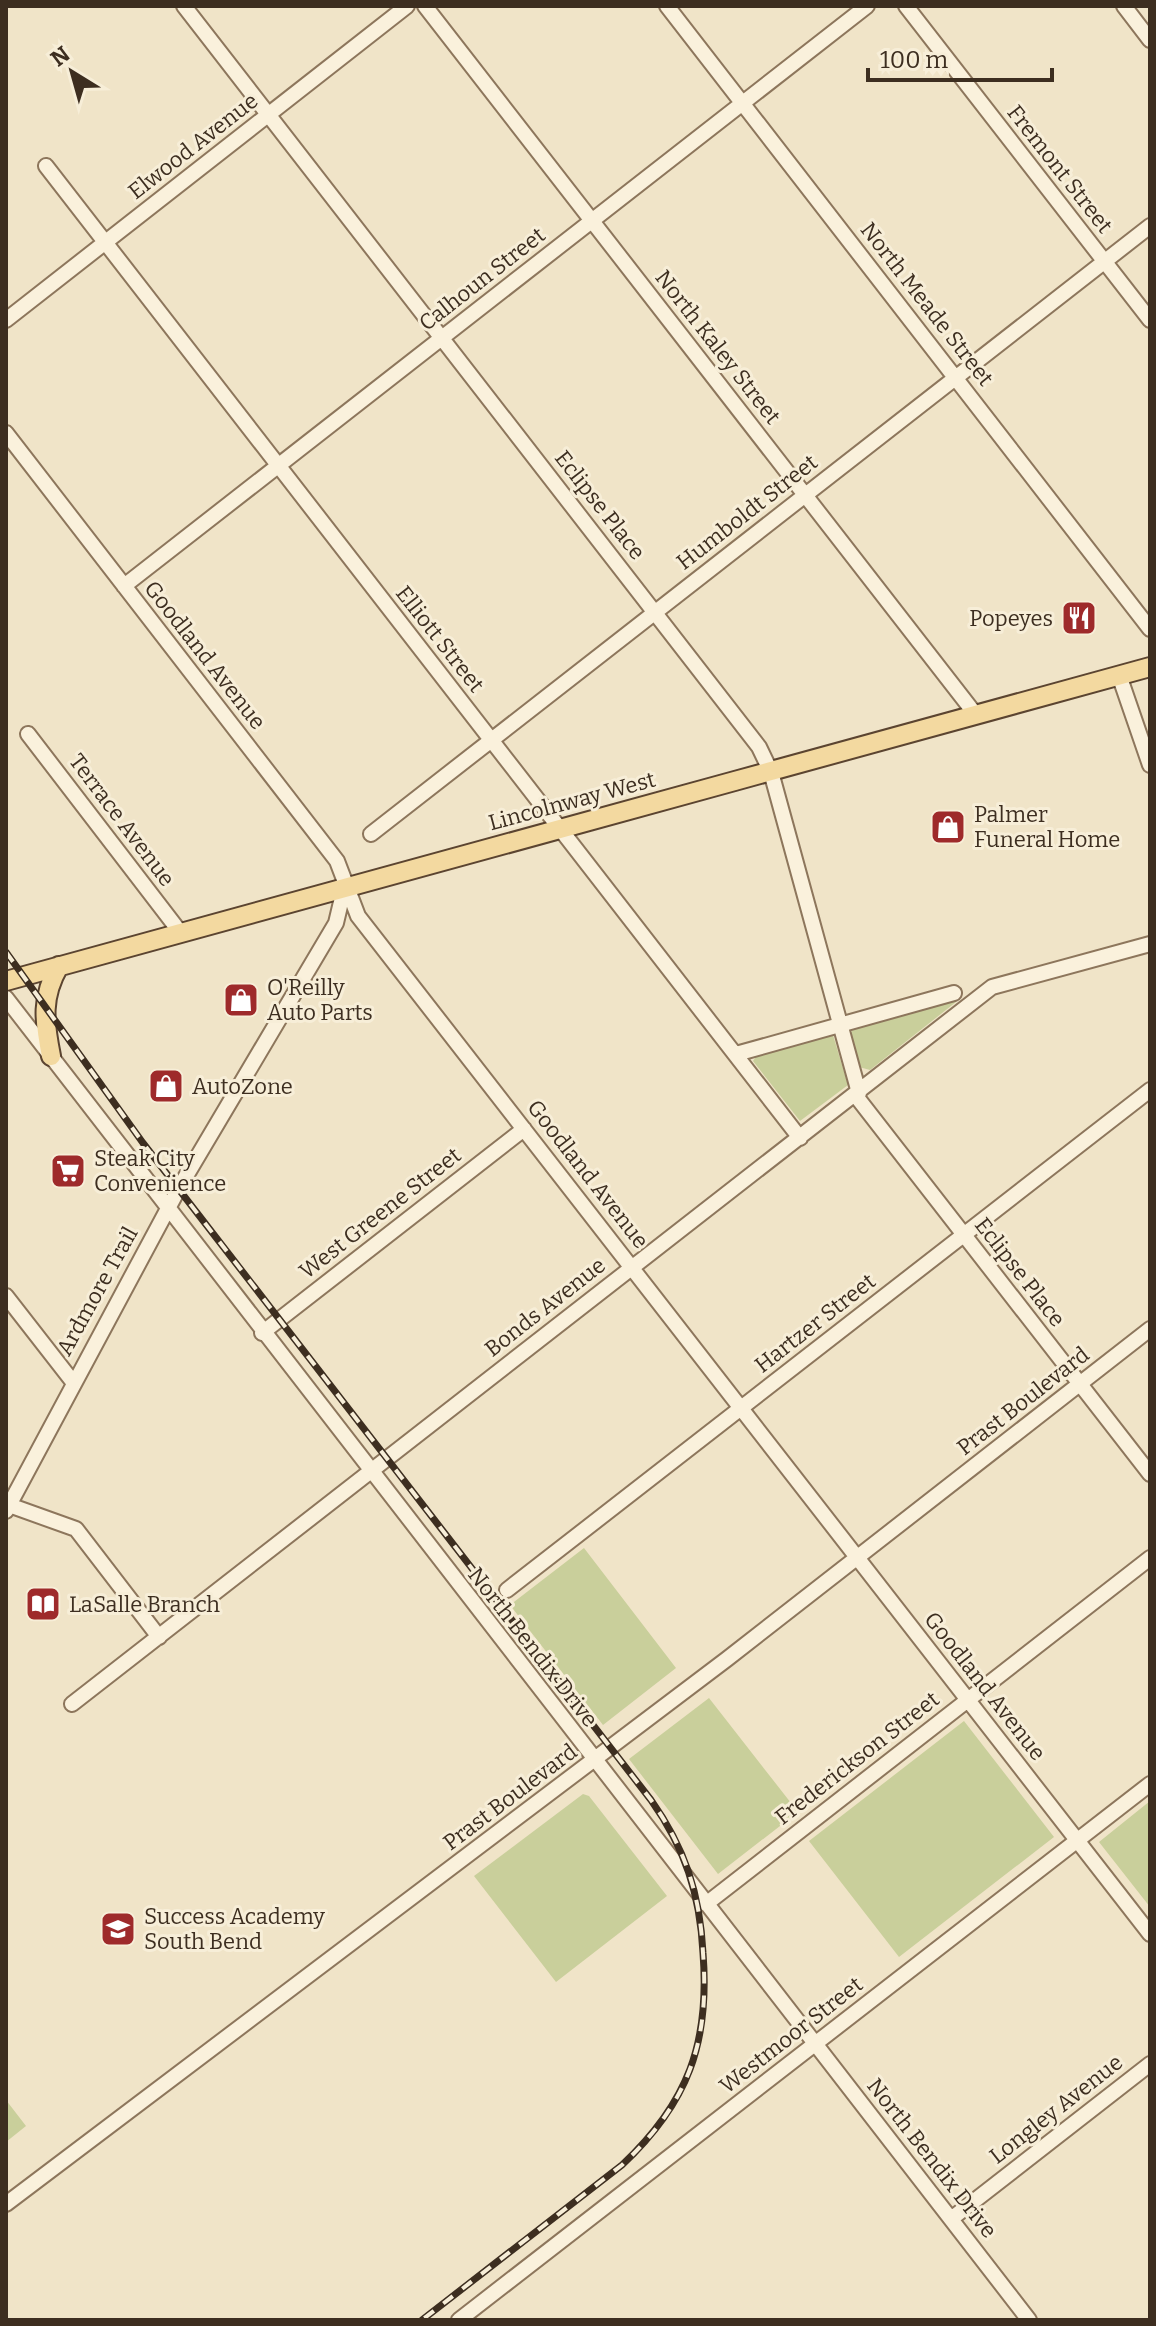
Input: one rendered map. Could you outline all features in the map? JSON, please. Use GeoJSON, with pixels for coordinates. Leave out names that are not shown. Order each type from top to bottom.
{"type":"FeatureCollection","features":[{"type":"Feature","properties":{"kind":"main road","name":"Lincolnway West"},"geometry":{"type":"LineString","coordinates":[[6,981],[345,884],[561,830],[1150,667]]}},
{"type":"Feature","properties":{"kind":"main road"},"geometry":{"type":"LineString","coordinates":[[51,1056],[43,1016],[47,986],[59,966]]}},
{"type":"Feature","properties":{"kind":"street","name":"Eclipse Place"},"geometry":{"type":"LineString","coordinates":[[184,6],[759,747],[771,772],[858,1094],[963,1235],[1150,1474]]}},
{"type":"Feature","properties":{"kind":"street","name":"Elwood Avenue"},"geometry":{"type":"LineString","coordinates":[[6,320],[407,6]]}},
{"type":"Feature","properties":{"kind":"street","name":"North Kaley Street"},"geometry":{"type":"LineString","coordinates":[[425,6],[976,715]]}},
{"type":"Feature","properties":{"kind":"street","name":"North Meade Street"},"geometry":{"type":"LineString","coordinates":[[667,6],[1150,629]]}},
{"type":"Feature","properties":{"kind":"street","name":"Calhoun Street"},"geometry":{"type":"LineString","coordinates":[[124,586],[867,6]]}},
{"type":"Feature","properties":{"kind":"street","name":"Fremont Street"},"geometry":{"type":"LineString","coordinates":[[906,6],[1150,320]]}},
{"type":"Feature","properties":{"kind":"street"},"geometry":{"type":"LineString","coordinates":[[1124,6],[1150,40]]}},
{"type":"Feature","properties":{"kind":"street","name":"Elliott Street"},"geometry":{"type":"LineString","coordinates":[[46,166],[800,1138]]}},
{"type":"Feature","properties":{"kind":"street","name":"Humboldt Street"},"geometry":{"type":"LineString","coordinates":[[371,834],[1150,226]]}},
{"type":"Feature","properties":{"kind":"street","name":"Goodland Avenue"},"geometry":{"type":"LineString","coordinates":[[6,433],[337,861],[358,916],[1150,1934]]}},
{"type":"Feature","properties":{"kind":"street"},"geometry":{"type":"LineString","coordinates":[[1119,675],[1150,765]]}},
{"type":"Feature","properties":{"kind":"street","name":"Terrace Avenue"},"geometry":{"type":"LineString","coordinates":[[28,734],[180,932]]}},
{"type":"Feature","properties":{"kind":"street","name":"Ardmore Trail"},"geometry":{"type":"LineString","coordinates":[[7,1508],[167,1208],[336,923],[345,884]]}},
{"type":"Feature","properties":{"kind":"street","name":"Bonds Avenue"},"geometry":{"type":"LineString","coordinates":[[72,1704],[992,987],[1150,944]]}},
{"type":"Feature","properties":{"kind":"street"},"geometry":{"type":"LineString","coordinates":[[736,1054],[954,993]]}},
{"type":"Feature","properties":{"kind":"street","name":"North Bendix Drive"},"geometry":{"type":"LineString","coordinates":[[6,998],[593,1761],[816,2043],[1029,2320]]}},
{"type":"Feature","properties":{"kind":"street","name":"Hartzer Street"},"geometry":{"type":"LineString","coordinates":[[507,1590],[1150,1090]]}},
{"type":"Feature","properties":{"kind":"street","name":"West Greene Street"},"geometry":{"type":"LineString","coordinates":[[262,1333],[524,1129]]}},
{"type":"Feature","properties":{"kind":"street"},"geometry":{"type":"LineString","coordinates":[[6,1296],[73,1382]]}},
{"type":"Feature","properties":{"kind":"street","name":"Prast Boulevard"},"geometry":{"type":"LineString","coordinates":[[6,2204],[593,1761],[1150,1329]]}},
{"type":"Feature","properties":{"kind":"street"},"geometry":{"type":"LineString","coordinates":[[7,1508],[76,1529],[159,1637]]}},
{"type":"Feature","properties":{"kind":"street","name":"Frederickson Street"},"geometry":{"type":"LineString","coordinates":[[706,1904],[1150,1558]]}},
{"type":"Feature","properties":{"kind":"street","name":"Westmoor Street"},"geometry":{"type":"LineString","coordinates":[[459,2320],[1150,1784]]}},
{"type":"Feature","properties":{"kind":"street","name":"Longley Avenue"},"geometry":{"type":"LineString","coordinates":[[951,2219],[1150,2064]]}},
{"type":"Feature","properties":{"kind":"green space"},"geometry":{"type":"Polygon","coordinates":[[[955,999],[956,1002],[870,1070],[859,1067],[850,1034],[853,1029],[955,999]]]}},
{"type":"Feature","properties":{"kind":"green space"},"geometry":{"type":"Polygon","coordinates":[[[833,1035],[848,1085],[800,1121],[753,1061],[758,1054],[833,1035]]]}},
{"type":"Feature","properties":{"kind":"green space"},"geometry":{"type":"Polygon","coordinates":[[[584,1548],[676,1668],[603,1725],[510,1605],[584,1548]]]}},
{"type":"Feature","properties":{"kind":"green space"},"geometry":{"type":"Polygon","coordinates":[[[709,1698],[798,1812],[718,1874],[629,1759],[709,1698]]]}},
{"type":"Feature","properties":{"kind":"green space"},"geometry":{"type":"Polygon","coordinates":[[[964,1721],[1054,1837],[899,1957],[809,1841],[964,1721]]]}},
{"type":"Feature","properties":{"kind":"green space"},"geometry":{"type":"Polygon","coordinates":[[[583,1794],[589,1796],[667,1896],[556,1982],[474,1876],[583,1794]]]}},
{"type":"Feature","properties":{"kind":"green space"},"geometry":{"type":"Polygon","coordinates":[[[1150,1801],[1150,1907],[1099,1842],[1150,1801]]]}},
{"type":"Feature","properties":{"kind":"green space"},"geometry":{"type":"Polygon","coordinates":[[[6,2100],[26,2126],[6,2142],[6,2100]]]}},
{"type":"Feature","properties":{"kind":"railway"},"geometry":{"type":"LineString","coordinates":[[6,952],[143,1143],[651,1800],[673,1836],[689,1872],[701,1931],[703,2015],[690,2070],[678,2094],[645,2142],[622,2165],[422,2320]]}},
{"type":"Feature","properties":{"kind":"place","name":"Popeyes"},"geometry":{"type":"Point","coordinates":[1079,618]}},
{"type":"Feature","properties":{"kind":"place","name":"Palmer Funeral Home"},"geometry":{"type":"Point","coordinates":[948,827]}},
{"type":"Feature","properties":{"kind":"place","name":"O'Reilly Auto Parts"},"geometry":{"type":"Point","coordinates":[241,1000]}},
{"type":"Feature","properties":{"kind":"place","name":"AutoZone"},"geometry":{"type":"Point","coordinates":[166,1086]}},
{"type":"Feature","properties":{"kind":"place","name":"Steak City Convenience"},"geometry":{"type":"Point","coordinates":[68,1171]}},
{"type":"Feature","properties":{"kind":"place","name":"LaSalle Branch"},"geometry":{"type":"Point","coordinates":[43,1604]}},
{"type":"Feature","properties":{"kind":"place","name":"Success Academy South Bend"},"geometry":{"type":"Point","coordinates":[118,1929]}}]}
